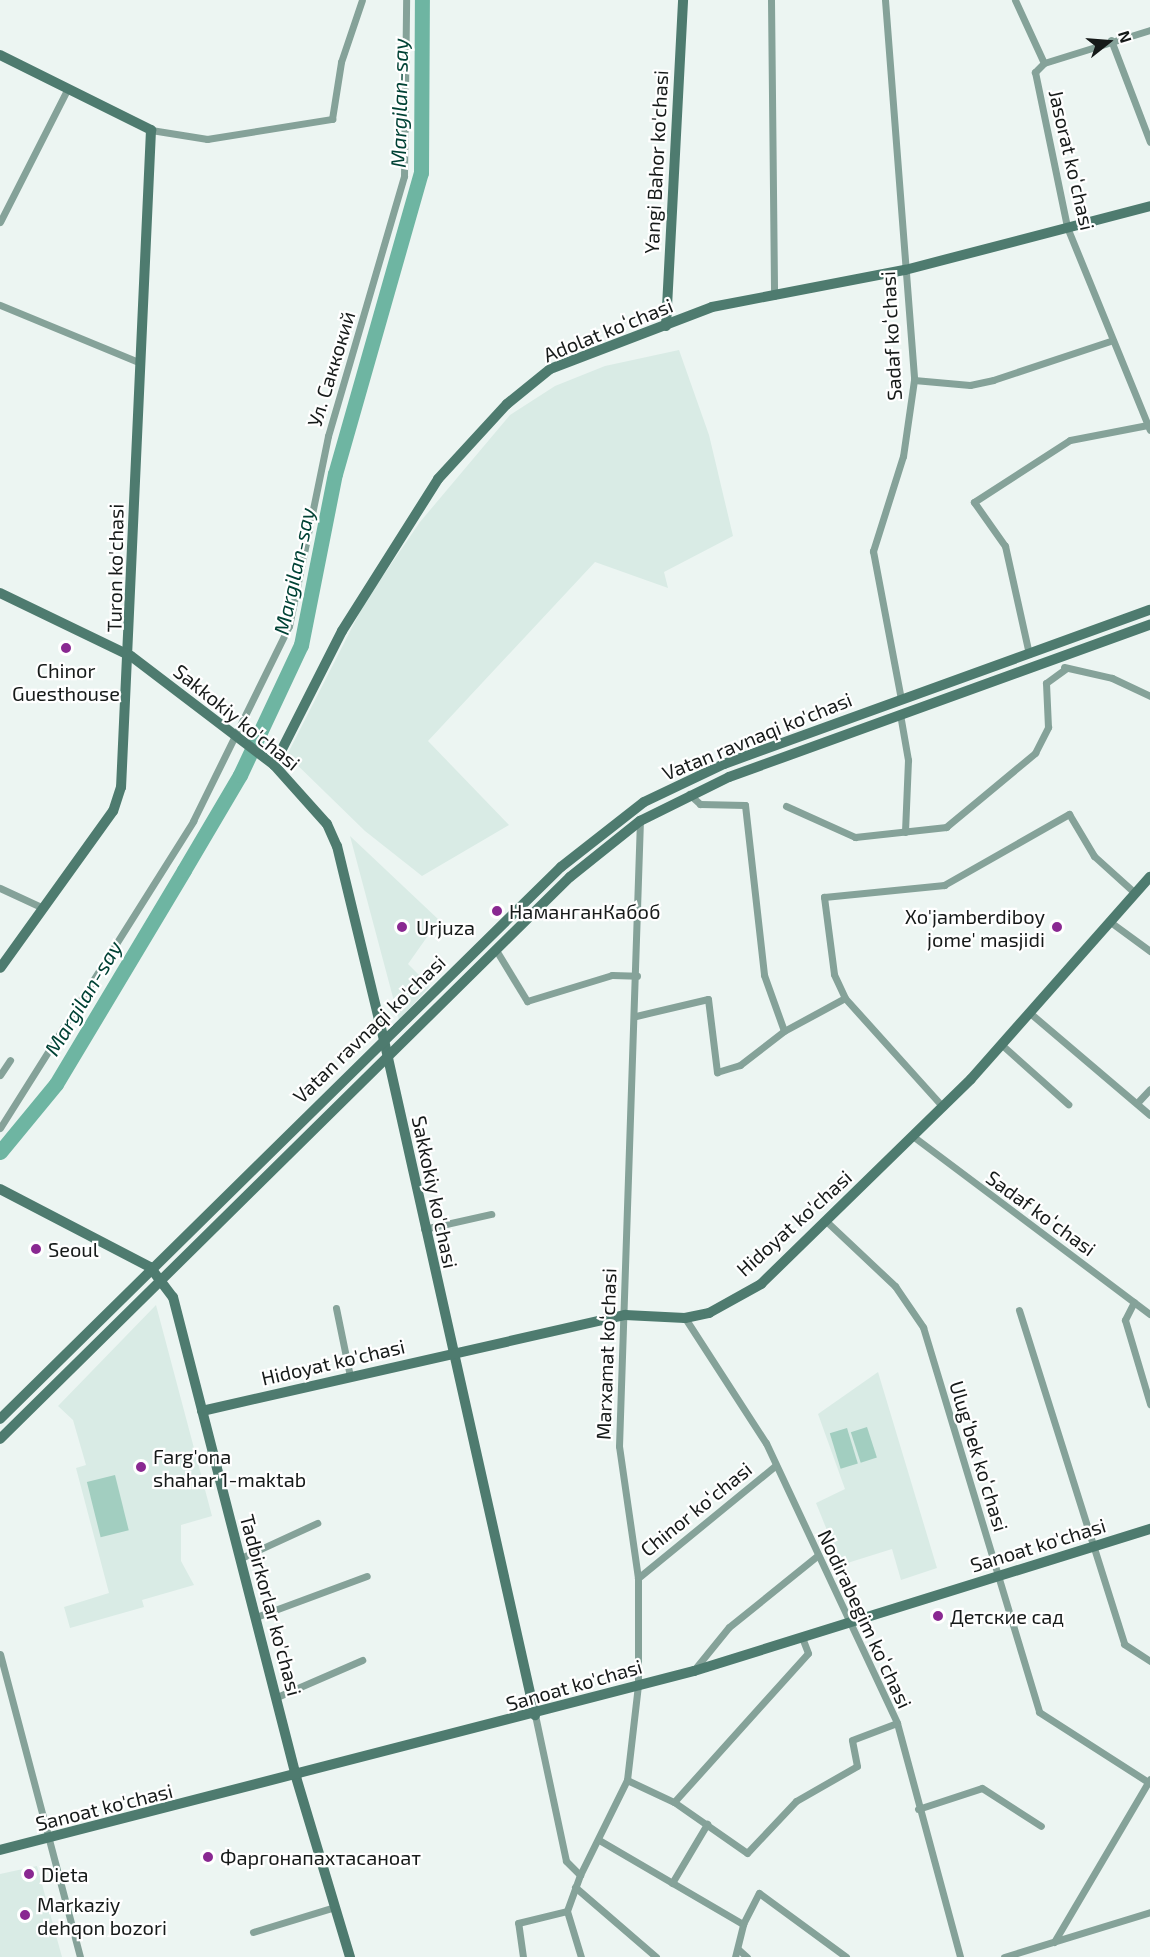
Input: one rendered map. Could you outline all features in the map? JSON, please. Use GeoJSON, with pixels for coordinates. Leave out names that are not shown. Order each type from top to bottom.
{"type":"FeatureCollection","features":[{"type":"Feature","properties":{"kind":"main road","name":"Yangi Bahor ko'chasi"},"geometry":{"type":"LineString","coordinates":[[666,326],[683,0]]}},
{"type":"Feature","properties":{"kind":"main road"},"geometry":{"type":"LineString","coordinates":[[0,55],[151,130]]}},
{"type":"Feature","properties":{"kind":"main road","name":"Turon ko'chasi"},"geometry":{"type":"LineString","coordinates":[[0,968],[119,800],[131,656],[138,362],[151,130]]}},
{"type":"Feature","properties":{"kind":"main road","name":"Adolat koʻchasi"},"geometry":{"type":"LineString","coordinates":[[274,765],[342,632],[438,479],[507,404],[550,369],[712,307],[905,270],[1150,206]]}},
{"type":"Feature","properties":{"kind":"main road","name":"Sakkokiy ko'chasi"},"geometry":{"type":"LineString","coordinates":[[0,593],[131,656],[274,765],[316,808],[338,846],[384,1040],[424,1229],[535,1715]]}},
{"type":"Feature","properties":{"kind":"main road","name":"Vatan ravnaqi ko'chasi"},"geometry":{"type":"LineString","coordinates":[[150,1267],[561,867],[644,802],[707,771],[1150,610]]}},
{"type":"Feature","properties":{"kind":"main road","name":"Vatan ravnaqi ko'chasi"},"geometry":{"type":"LineString","coordinates":[[161,1279],[570,877],[640,821],[689,794],[900,714],[1062,665],[1150,625]]}},
{"type":"Feature","properties":{"kind":"main road"},"geometry":{"type":"LineString","coordinates":[[925,691],[929,704]]}},
{"type":"Feature","properties":{"kind":"main road","name":"Hidoyat ko'chasi"},"geometry":{"type":"LineString","coordinates":[[202,1411],[452,1352],[625,1315],[685,1318],[709,1313],[760,1284],[914,1137],[1002,1045],[1150,877]]}},
{"type":"Feature","properties":{"kind":"main road"},"geometry":{"type":"LineString","coordinates":[[0,1189],[150,1267],[0,1419]]}},
{"type":"Feature","properties":{"kind":"main road","name":"Tadbirkorlar ko'chasi"},"geometry":{"type":"LineString","coordinates":[[150,1267],[173,1297],[296,1776],[350,1957]]}},
{"type":"Feature","properties":{"kind":"main road"},"geometry":{"type":"LineString","coordinates":[[0,1439],[161,1279]]}},
{"type":"Feature","properties":{"kind":"main road","name":"Sanoat ko'chasi"},"geometry":{"type":"LineString","coordinates":[[0,1850],[535,1715],[694,1671],[1150,1528]]}},
{"type":"Feature","properties":{"kind":"street"},"geometry":{"type":"LineString","coordinates":[[151,130],[207,139],[332,119],[341,63],[362,0]]}},
{"type":"Feature","properties":{"kind":"street","name":"Ул. Саккокий"},"geometry":{"type":"LineString","coordinates":[[0,1128],[150,894],[238,737],[289,626],[328,436],[404,176],[406,0]]}},
{"type":"Feature","properties":{"kind":"street"},"geometry":{"type":"LineString","coordinates":[[771,0],[774,296]]}},
{"type":"Feature","properties":{"kind":"street","name":"Sadaf koʻchasi"},"geometry":{"type":"LineString","coordinates":[[885,0],[914,380],[903,456],[873,551],[901,699]]}},
{"type":"Feature","properties":{"kind":"street","name":"Jasorat koʻchasi"},"geometry":{"type":"LineString","coordinates":[[1015,0],[1044,63],[1035,72],[1067,227],[1149,428]]}},
{"type":"Feature","properties":{"kind":"street"},"geometry":{"type":"LineString","coordinates":[[1044,63],[1111,40],[1150,30]]}},
{"type":"Feature","properties":{"kind":"street"},"geometry":{"type":"LineString","coordinates":[[1111,40],[1150,142]]}},
{"type":"Feature","properties":{"kind":"street"},"geometry":{"type":"LineString","coordinates":[[0,222],[68,88]]}},
{"type":"Feature","properties":{"kind":"street"},"geometry":{"type":"LineString","coordinates":[[0,306],[138,362]]}},
{"type":"Feature","properties":{"kind":"street"},"geometry":{"type":"LineString","coordinates":[[914,380],[970,384],[993,380],[1113,340]]}},
{"type":"Feature","properties":{"kind":"street"},"geometry":{"type":"LineString","coordinates":[[1029,654],[1005,546],[974,502],[1070,440],[1149,428]]}},
{"type":"Feature","properties":{"kind":"street"},"geometry":{"type":"LineString","coordinates":[[786,806],[855,837],[946,827],[1021,770],[1046,734],[1050,675],[1062,665],[1112,678],[1150,696]]}},
{"type":"Feature","properties":{"kind":"street"},"geometry":{"type":"LineString","coordinates":[[900,714],[908,760],[905,832]]}},
{"type":"Feature","properties":{"kind":"street"},"geometry":{"type":"LineString","coordinates":[[689,794],[700,804],[745,805],[764,975],[784,1032]]}},
{"type":"Feature","properties":{"kind":"street"},"geometry":{"type":"LineString","coordinates":[[943,1107],[845,998],[834,974],[824,897],[944,885],[1069,814],[1094,856],[1135,893]]}},
{"type":"Feature","properties":{"kind":"street","name":"Marxamat koʻchasi"},"geometry":{"type":"LineString","coordinates":[[580,1875],[627,1780],[638,1685],[638,1578],[619,1446],[636,1016],[640,821]]}},
{"type":"Feature","properties":{"kind":"street"},"geometry":{"type":"LineString","coordinates":[[0,888],[43,908]]}},
{"type":"Feature","properties":{"kind":"street"},"geometry":{"type":"LineString","coordinates":[[1109,921],[1150,951]]}},
{"type":"Feature","properties":{"kind":"street"},"geometry":{"type":"LineString","coordinates":[[496,950],[527,1001],[612,975],[637,976]]}},
{"type":"Feature","properties":{"kind":"street"},"geometry":{"type":"LineString","coordinates":[[636,1016],[708,999],[717,1072],[740,1065],[784,1032],[845,998]]}},
{"type":"Feature","properties":{"kind":"street"},"geometry":{"type":"LineString","coordinates":[[1030,1013],[1150,1115]]}},
{"type":"Feature","properties":{"kind":"street"},"geometry":{"type":"LineString","coordinates":[[1002,1045],[1068,1104]]}},
{"type":"Feature","properties":{"kind":"street"},"geometry":{"type":"LineString","coordinates":[[0,1075],[10,1060]]}},
{"type":"Feature","properties":{"kind":"street"},"geometry":{"type":"LineString","coordinates":[[1137,1103],[1150,1089]]}},
{"type":"Feature","properties":{"kind":"street","name":"Sadaf koʻchasi"},"geometry":{"type":"LineString","coordinates":[[914,1137],[1150,1314]]}},
{"type":"Feature","properties":{"kind":"street"},"geometry":{"type":"LineString","coordinates":[[424,1229],[491,1214]]}},
{"type":"Feature","properties":{"kind":"street","name":"Ulugʻbek koʻchasi"},"geometry":{"type":"LineString","coordinates":[[826,1221],[895,1286],[923,1327],[1039,1712],[1149,1780]]}},
{"type":"Feature","properties":{"kind":"street"},"geometry":{"type":"LineString","coordinates":[[1134,1302],[1125,1320],[1150,1404]]}},
{"type":"Feature","properties":{"kind":"street"},"geometry":{"type":"LineString","coordinates":[[336,1308],[350,1376]]}},
{"type":"Feature","properties":{"kind":"street"},"geometry":{"type":"LineString","coordinates":[[1019,1310],[1124,1644],[1150,1661]]}},
{"type":"Feature","properties":{"kind":"street","name":"Nodirabegim koʻchasi"},"geometry":{"type":"LineString","coordinates":[[685,1318],[746,1407],[776,1465],[897,1723],[918,1809],[960,1957]]}},
{"type":"Feature","properties":{"kind":"street","name":"Chinor koʻchasi"},"geometry":{"type":"LineString","coordinates":[[638,1578],[776,1465]]}},
{"type":"Feature","properties":{"kind":"street"},"geometry":{"type":"LineString","coordinates":[[241,1557],[317,1523]]}},
{"type":"Feature","properties":{"kind":"street"},"geometry":{"type":"LineString","coordinates":[[694,1671],[729,1627],[817,1556]]}},
{"type":"Feature","properties":{"kind":"street"},"geometry":{"type":"LineString","coordinates":[[256,1617],[367,1576]]}},
{"type":"Feature","properties":{"kind":"street"},"geometry":{"type":"LineString","coordinates":[[674,1802],[808,1653],[802,1637]]}},
{"type":"Feature","properties":{"kind":"street"},"geometry":{"type":"LineString","coordinates":[[0,1654],[80,1957]]}},
{"type":"Feature","properties":{"kind":"street"},"geometry":{"type":"LineString","coordinates":[[277,1697],[362,1660]]}},
{"type":"Feature","properties":{"kind":"street","name":"Sakkokiy ko'chasi"},"geometry":{"type":"LineString","coordinates":[[535,1715],[566,1861],[580,1875]]}},
{"type":"Feature","properties":{"kind":"street"},"geometry":{"type":"LineString","coordinates":[[627,1780],[674,1802],[752,1851],[796,1801],[857,1766],[852,1740],[897,1723]]}},
{"type":"Feature","properties":{"kind":"street"},"geometry":{"type":"LineString","coordinates":[[1054,1942],[1149,1780]]}},
{"type":"Feature","properties":{"kind":"street"},"geometry":{"type":"LineString","coordinates":[[918,1809],[982,1788],[1041,1826]]}},
{"type":"Feature","properties":{"kind":"street"},"geometry":{"type":"LineString","coordinates":[[672,1883],[707,1824]]}},
{"type":"Feature","properties":{"kind":"street"},"geometry":{"type":"LineString","coordinates":[[598,1840],[743,1924]]}},
{"type":"Feature","properties":{"kind":"street"},"geometry":{"type":"LineString","coordinates":[[580,1875],[567,1911],[581,1957]]}},
{"type":"Feature","properties":{"kind":"street"},"geometry":{"type":"LineString","coordinates":[[576,1887],[656,1957]]}},
{"type":"Feature","properties":{"kind":"street"},"geometry":{"type":"LineString","coordinates":[[747,1957],[737,1953],[743,1924],[759,1893],[846,1957]]}},
{"type":"Feature","properties":{"kind":"street"},"geometry":{"type":"LineString","coordinates":[[253,1932],[335,1907]]}},
{"type":"Feature","properties":{"kind":"street"},"geometry":{"type":"LineString","coordinates":[[523,1957],[518,1923],[567,1911]]}},
{"type":"Feature","properties":{"kind":"street"},"geometry":{"type":"LineString","coordinates":[[1004,1957],[1150,1912]]}},
{"type":"Feature","properties":{"kind":"shaded area"},"geometry":{"type":"Polygon","coordinates":[[[679,350],[709,435],[733,536],[664,572],[668,588],[595,562],[428,741],[509,825],[422,876],[365,831],[287,755],[365,602],[420,522],[510,415],[555,386],[605,366],[679,350]]]}},
{"type":"Feature","properties":{"kind":"shaded area","name":"Urjuza"},"geometry":{"type":"Polygon","coordinates":[[[350,836],[439,920],[408,964],[430,986],[399,1020],[350,836]]]}},
{"type":"Feature","properties":{"kind":"shaded area","name":"Farg'ona shahar 1-maktab"},"geometry":{"type":"Polygon","coordinates":[[[156,1305],[212,1516],[181,1525],[181,1561],[194,1585],[142,1600],[144,1607],[70,1628],[64,1607],[109,1593],[76,1468],[86,1465],[73,1420],[58,1406],[156,1305]]]}},
{"type":"Feature","properties":{"kind":"shaded area"},"geometry":{"type":"Polygon","coordinates":[[[878,1372],[937,1568],[901,1580],[892,1549],[841,1565],[816,1503],[845,1489],[818,1414],[878,1372]]]}},
{"type":"Feature","properties":{"kind":"shaded area","name":"Markaziy dehqon bozori"},"geometry":{"type":"Polygon","coordinates":[[[37,1866],[62,1957],[0,1957],[0,1874],[37,1866]]]}},
{"type":"Feature","properties":{"kind":"green space"},"geometry":{"type":"Polygon","coordinates":[[[867,1427],[877,1457],[861,1463],[851,1432],[867,1427]]]}},
{"type":"Feature","properties":{"kind":"green space"},"geometry":{"type":"Polygon","coordinates":[[[847,1428],[858,1463],[841,1469],[830,1433],[847,1428]]]}},
{"type":"Feature","properties":{"kind":"green space"},"geometry":{"type":"Polygon","coordinates":[[[115,1475],[129,1530],[101,1537],[87,1482],[115,1475]]]}},
{"type":"Feature","properties":{"kind":"waterway","name":"Margilan-say"},"geometry":{"type":"LineString","coordinates":[[0,1152],[56,1084],[184,870],[240,775],[301,645],[335,474],[421,173],[422,0]]}},
{"type":"Feature","properties":{"kind":"place","name":"Chinor Guesthouse"},"geometry":{"type":"Point","coordinates":[66,648]}},
{"type":"Feature","properties":{"kind":"place","name":"НаманганКабоб"},"geometry":{"type":"Point","coordinates":[497,911]}},
{"type":"Feature","properties":{"kind":"place","name":"Urjuza"},"geometry":{"type":"Point","coordinates":[402,927]}},
{"type":"Feature","properties":{"kind":"place","name":"Xo'jamberdiboy jome' masjidi"},"geometry":{"type":"Point","coordinates":[1057,927]}},
{"type":"Feature","properties":{"kind":"place","name":"Seoul"},"geometry":{"type":"Point","coordinates":[36,1249]}},
{"type":"Feature","properties":{"kind":"place","name":"Farg'ona shahar 1-maktab"},"geometry":{"type":"Point","coordinates":[141,1467]}},
{"type":"Feature","properties":{"kind":"place","name":"Детские сад"},"geometry":{"type":"Point","coordinates":[938,1616]}},
{"type":"Feature","properties":{"kind":"place","name":"Фаргонапахтасаноат"},"geometry":{"type":"Point","coordinates":[208,1857]}},
{"type":"Feature","properties":{"kind":"place","name":"Dieta"},"geometry":{"type":"Point","coordinates":[29,1874]}},
{"type":"Feature","properties":{"kind":"place","name":"Markaziy dehqon bozori"},"geometry":{"type":"Point","coordinates":[25,1915]}}]}
